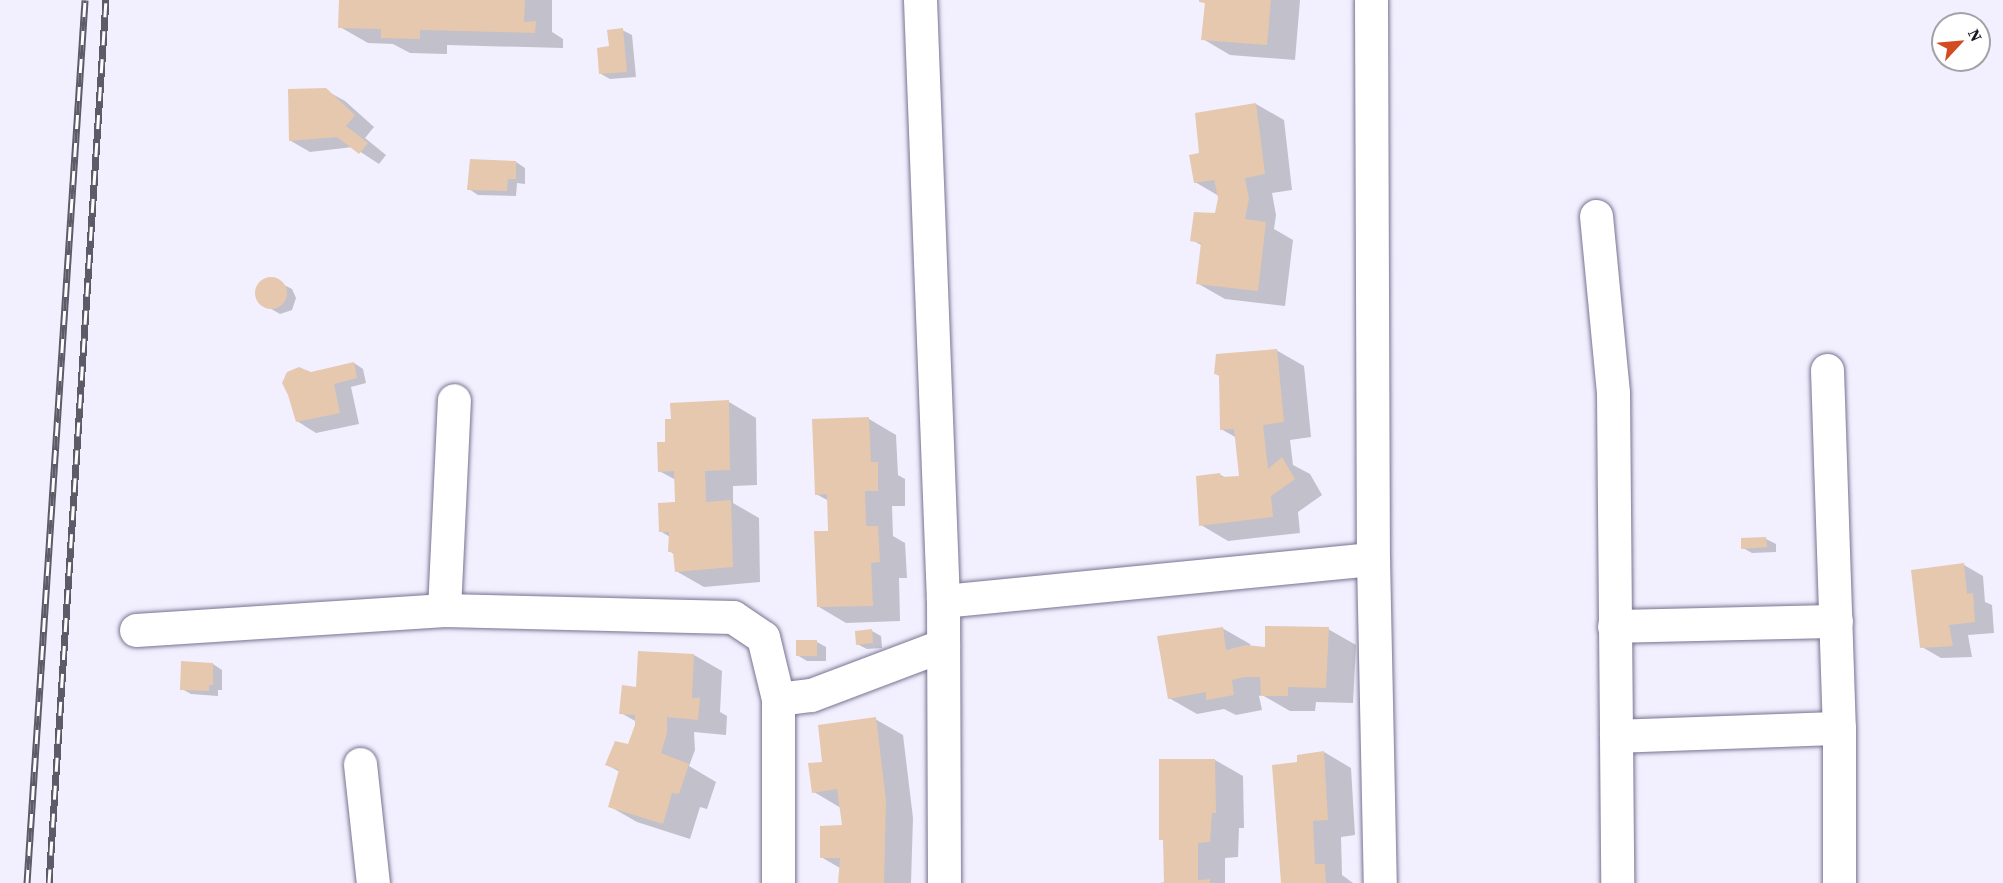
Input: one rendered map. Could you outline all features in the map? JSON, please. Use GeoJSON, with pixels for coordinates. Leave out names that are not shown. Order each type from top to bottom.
{"type":"FeatureCollection","features":[{"type":"Feature","properties":{"kind":"street"},"geometry":{"type":"LineString","coordinates":[[920,0],[943,601],[944,883]]}},
{"type":"Feature","properties":{"kind":"street"},"geometry":{"type":"LineString","coordinates":[[1371,0],[1373,559],[1380,883]]}},
{"type":"Feature","properties":{"kind":"street"},"geometry":{"type":"LineString","coordinates":[[1596,216],[1613,393],[1617,883]]}},
{"type":"Feature","properties":{"kind":"street"},"geometry":{"type":"LineString","coordinates":[[1827,370],[1839,728],[1839,883]]}},
{"type":"Feature","properties":{"kind":"street"},"geometry":{"type":"LineString","coordinates":[[444,610],[454,400]]}},
{"type":"Feature","properties":{"kind":"street"},"geometry":{"type":"LineString","coordinates":[[943,601],[1373,559]]}},
{"type":"Feature","properties":{"kind":"street"},"geometry":{"type":"LineString","coordinates":[[136,630],[444,610],[733,617],[763,637],[778,699],[778,883]]}},
{"type":"Feature","properties":{"kind":"street"},"geometry":{"type":"LineString","coordinates":[[1614,626],[1836,621]]}},
{"type":"Feature","properties":{"kind":"street"},"geometry":{"type":"LineString","coordinates":[[778,699],[811,695],[943,645]]}},
{"type":"Feature","properties":{"kind":"street"},"geometry":{"type":"LineString","coordinates":[[1616,736],[1839,728]]}},
{"type":"Feature","properties":{"kind":"street"},"geometry":{"type":"LineString","coordinates":[[360,764],[373,883]]}},
{"type":"Feature","properties":{"kind":"building"},"geometry":{"type":"Polygon","coordinates":[[[339,0],[525,0],[524,22],[536,21],[535,33],[420,30],[420,39],[381,38],[381,29],[338,28],[339,0]]]}},
{"type":"Feature","properties":{"kind":"building"},"geometry":{"type":"Polygon","coordinates":[[[1199,0],[1271,0],[1267,45],[1201,40],[1205,3],[1199,0]]]}},
{"type":"Feature","properties":{"kind":"building"},"geometry":{"type":"Polygon","coordinates":[[[623,28],[627,72],[599,74],[597,48],[609,46],[607,30],[623,28]]]}},
{"type":"Feature","properties":{"kind":"building"},"geometry":{"type":"Polygon","coordinates":[[[326,88],[355,115],[346,126],[368,143],[359,154],[337,137],[289,141],[288,89],[326,88]]]}},
{"type":"Feature","properties":{"kind":"building"},"geometry":{"type":"Polygon","coordinates":[[[1256,103],[1265,174],[1245,178],[1249,199],[1245,219],[1266,222],[1258,291],[1196,284],[1201,243],[1190,241],[1194,212],[1215,213],[1218,198],[1214,180],[1194,183],[1189,155],[1199,153],[1195,113],[1256,103]]]}},
{"type":"Feature","properties":{"kind":"building"},"geometry":{"type":"Polygon","coordinates":[[[470,159],[516,161],[516,179],[508,179],[507,191],[467,190],[470,159]]]}},
{"type":"Feature","properties":{"kind":"building"},"geometry":{"type":"Polygon","coordinates":[[[271,277],[282,282],[287,293],[282,304],[271,309],[260,304],[255,293],[260,282],[271,277]]]}},
{"type":"Feature","properties":{"kind":"building"},"geometry":{"type":"Polygon","coordinates":[[[1277,349],[1284,422],[1263,425],[1268,469],[1282,457],[1295,479],[1271,496],[1273,517],[1199,526],[1196,476],[1220,473],[1221,477],[1239,476],[1234,429],[1220,430],[1219,375],[1214,374],[1216,354],[1277,349]]]}},
{"type":"Feature","properties":{"kind":"building"},"geometry":{"type":"Polygon","coordinates":[[[354,362],[357,378],[334,384],[340,413],[296,422],[282,383],[287,372],[299,367],[311,372],[354,362]]]}},
{"type":"Feature","properties":{"kind":"building"},"geometry":{"type":"Polygon","coordinates":[[[729,400],[730,470],[705,471],[706,502],[731,500],[733,567],[675,572],[673,552],[668,552],[669,532],[659,532],[658,503],[675,502],[674,471],[658,472],[657,442],[665,442],[665,419],[671,419],[670,403],[729,400]]]}},
{"type":"Feature","properties":{"kind":"building"},"geometry":{"type":"Polygon","coordinates":[[[869,417],[871,462],[878,462],[878,491],[865,491],[866,526],[878,526],[880,562],[871,563],[873,606],[817,607],[814,531],[828,531],[827,494],[815,495],[812,419],[869,417]]]}},
{"type":"Feature","properties":{"kind":"building"},"geometry":{"type":"Polygon","coordinates":[[[1766,537],[1767,547],[1741,549],[1741,538],[1766,537]]]}},
{"type":"Feature","properties":{"kind":"building"},"geometry":{"type":"Polygon","coordinates":[[[1964,563],[1967,594],[1973,593],[1975,622],[1949,625],[1953,646],[1920,648],[1911,570],[1964,563]]]}},
{"type":"Feature","properties":{"kind":"building"},"geometry":{"type":"Polygon","coordinates":[[[1265,626],[1329,627],[1326,688],[1288,687],[1288,696],[1261,696],[1260,677],[1244,677],[1232,680],[1234,695],[1206,700],[1206,692],[1168,699],[1157,636],[1223,627],[1226,650],[1246,645],[1265,647],[1265,626]]]}},
{"type":"Feature","properties":{"kind":"building"},"geometry":{"type":"Polygon","coordinates":[[[872,629],[873,643],[856,645],[855,631],[872,629]]]}},
{"type":"Feature","properties":{"kind":"building"},"geometry":{"type":"Polygon","coordinates":[[[796,640],[817,640],[817,656],[796,656],[796,640]]]}},
{"type":"Feature","properties":{"kind":"building"},"geometry":{"type":"Polygon","coordinates":[[[638,651],[694,654],[692,698],[700,698],[698,720],[667,717],[667,733],[661,753],[689,764],[679,794],[672,793],[663,824],[608,807],[619,770],[605,765],[615,741],[628,744],[635,725],[635,715],[619,714],[622,685],[636,687],[638,651]]]}},
{"type":"Feature","properties":{"kind":"building"},"geometry":{"type":"Polygon","coordinates":[[[181,661],[213,663],[213,685],[209,685],[209,691],[180,690],[181,661]]]}},
{"type":"Feature","properties":{"kind":"building"},"geometry":{"type":"Polygon","coordinates":[[[876,717],[886,801],[884,883],[838,883],[840,858],[820,858],[820,826],[842,825],[837,789],[812,793],[808,763],[822,762],[818,725],[876,717]]]}},
{"type":"Feature","properties":{"kind":"building"},"geometry":{"type":"Polygon","coordinates":[[[1324,751],[1328,820],[1313,821],[1315,864],[1325,864],[1326,883],[1281,883],[1272,765],[1297,762],[1297,755],[1324,751]]]}},
{"type":"Feature","properties":{"kind":"building"},"geometry":{"type":"Polygon","coordinates":[[[1159,759],[1215,759],[1216,813],[1212,813],[1210,842],[1198,843],[1198,880],[1210,879],[1210,883],[1164,883],[1163,840],[1159,840],[1159,759]]]}},
{"type":"Feature","properties":{"kind":"railway"},"geometry":{"type":"LineString","coordinates":[[27,883],[85,0]]}},
{"type":"Feature","properties":{"kind":"railway"},"geometry":{"type":"LineString","coordinates":[[49,883],[106,0]]}}]}
